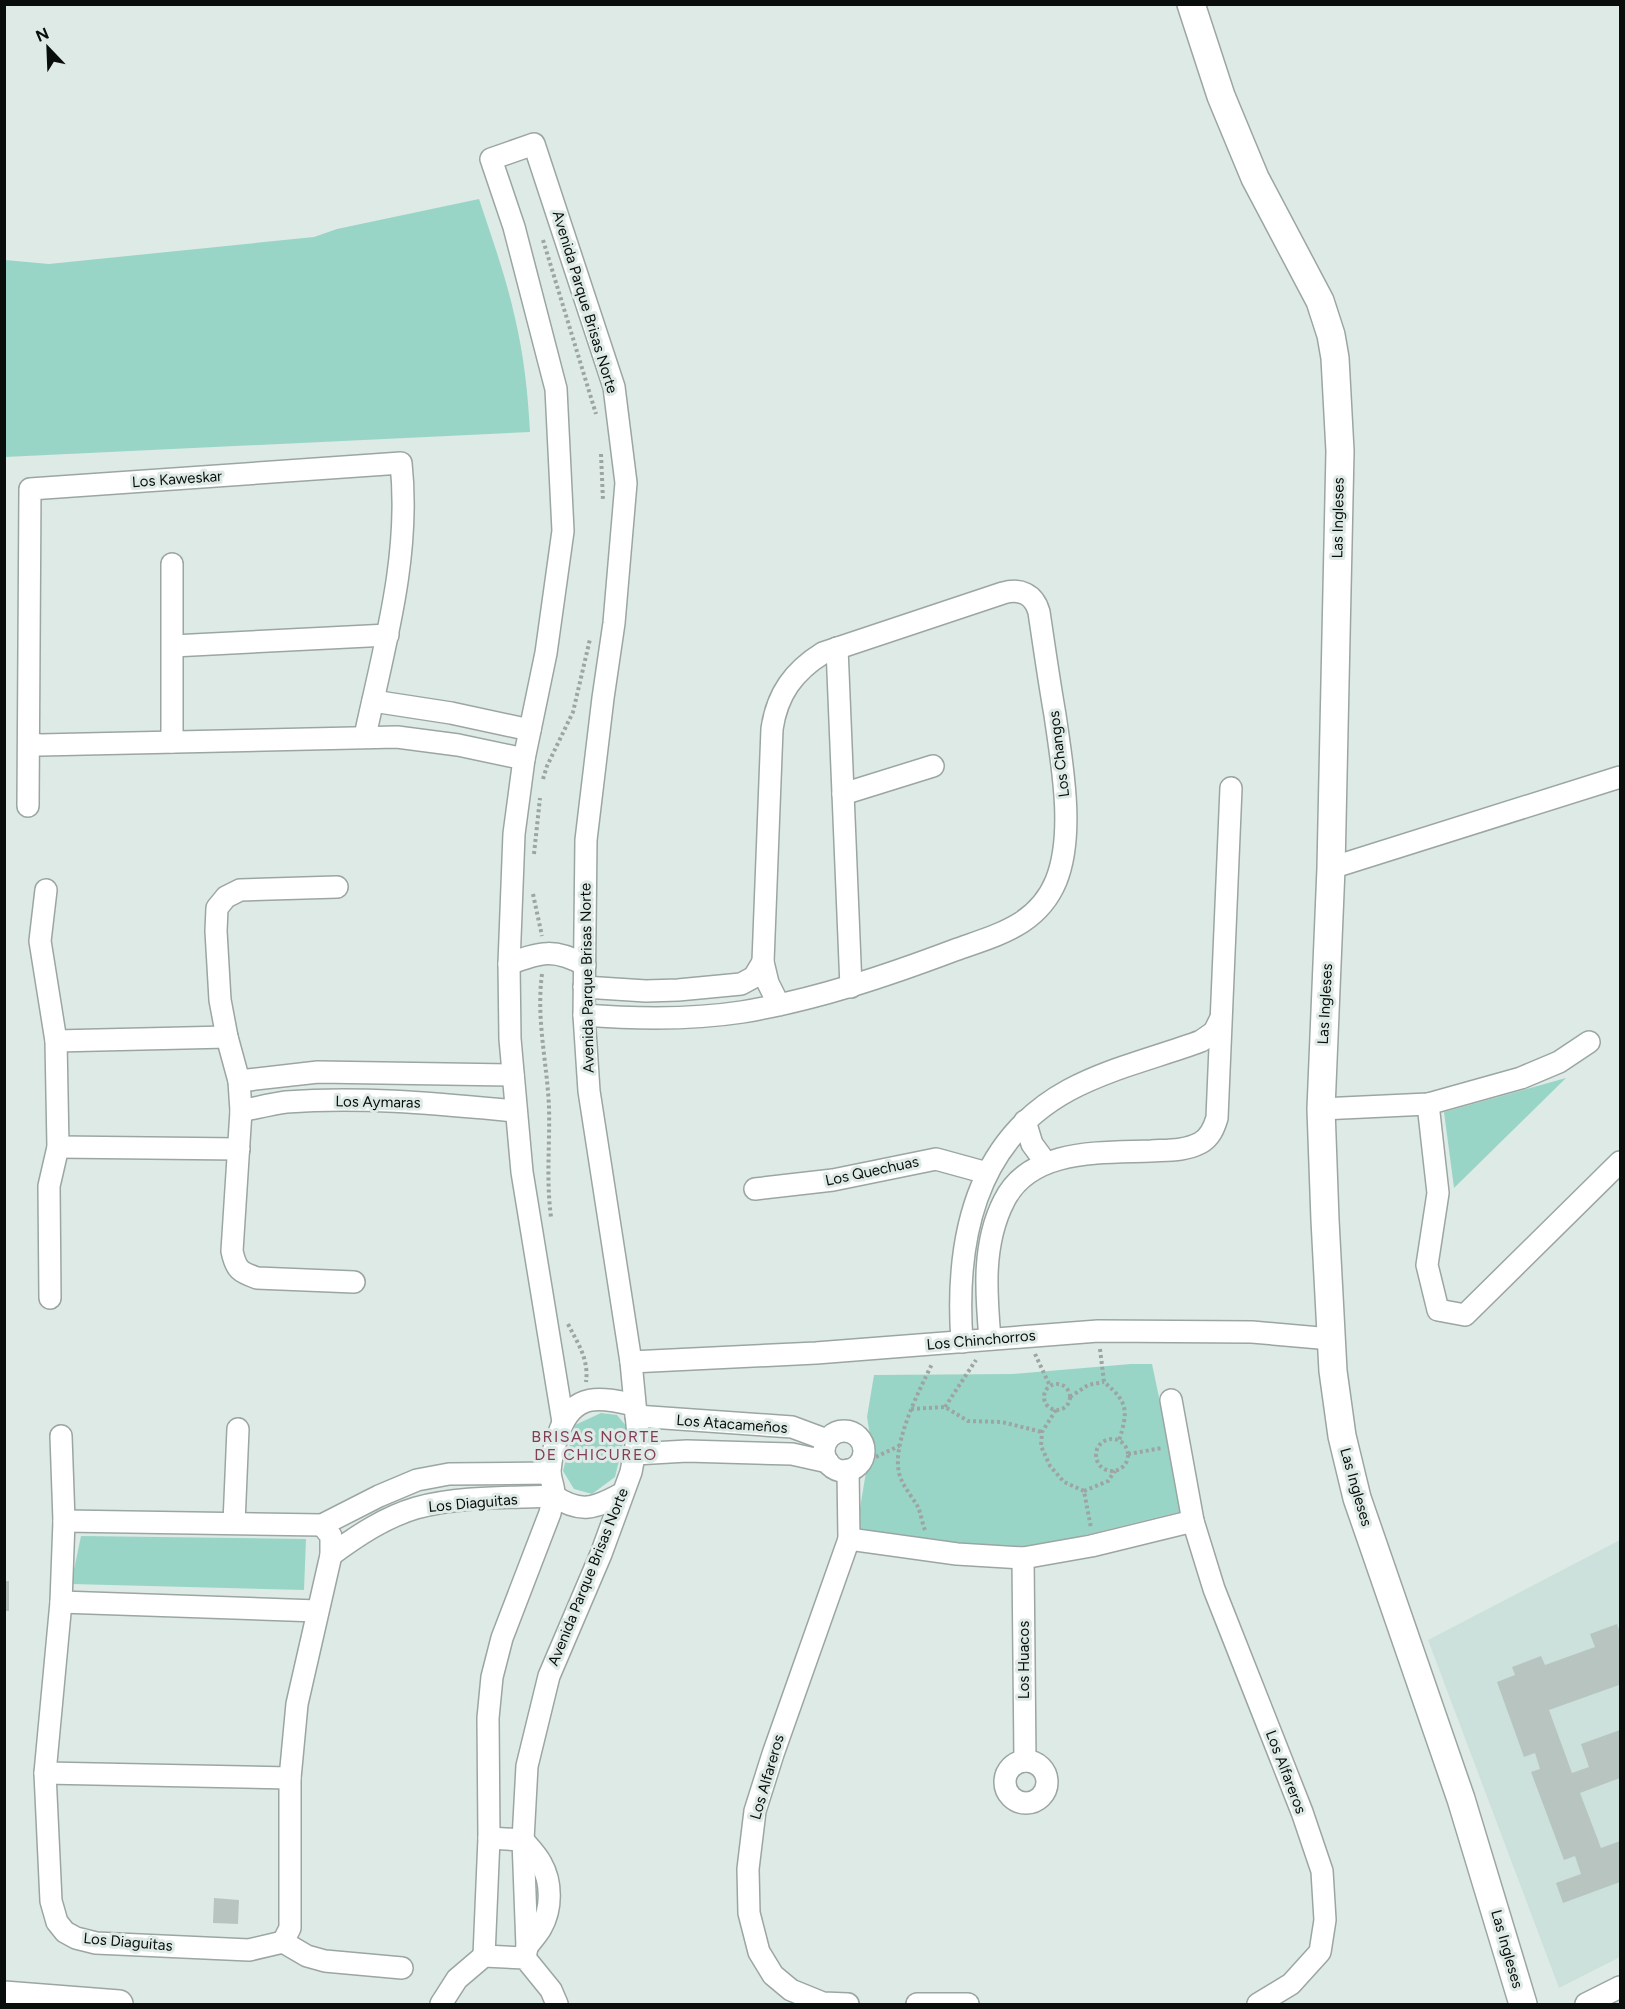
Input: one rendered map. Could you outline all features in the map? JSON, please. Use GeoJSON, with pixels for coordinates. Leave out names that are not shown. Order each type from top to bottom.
{"type":"FeatureCollection","features":[{"type":"Feature","properties":{"kind":"street","name":"Las Ingleses"},"geometry":{"type":"LineString","coordinates":[[1191,4],[1221,96],[1255,178],[1320,301],[1331,335],[1335,358],[1340,451],[1331,868],[1321,1109],[1333,1371],[1342,1436],[1357,1498],[1461,1798],[1523,2004]]}},
{"type":"Feature","properties":{"kind":"street","name":"Avenida Parque Brisas Norte"},"geometry":{"type":"LineString","coordinates":[[526,1952],[523,1840],[527,1766],[549,1676],[601,1554],[621,1494],[631,1472],[638,1435],[631,1362],[588,1091],[584,1015],[586,840],[614,623],[626,483],[614,387],[534,144],[491,159],[514,227],[556,388],[563,531],[546,652],[530,730]]}},
{"type":"Feature","properties":{"kind":"street","name":"Los Kaweskar"},"geometry":{"type":"LineString","coordinates":[[28,806],[30,489],[401,463],[404,490],[398,576],[388,635],[365,736]]}},
{"type":"Feature","properties":{"kind":"street"},"geometry":{"type":"LineString","coordinates":[[172,564],[172,742]]}},
{"type":"Feature","properties":{"kind":"street","name":"Los Changos"},"geometry":{"type":"LineString","coordinates":[[584,1015],[675,1018],[742,1012],[779,1005],[851,987],[908,968],[1006,931],[1033,914],[1047,897],[1057,879],[1064,845],[1065,798],[1062,761],[1039,612],[1037,604],[1026,593],[1010,590],[837,648],[817,657],[800,670],[783,691],[774,716],[763,962],[768,983],[779,1005]]}},
{"type":"Feature","properties":{"kind":"street"},"geometry":{"type":"LineString","coordinates":[[173,646],[388,635]]}},
{"type":"Feature","properties":{"kind":"street"},"geometry":{"type":"LineString","coordinates":[[837,648],[851,987]]}},
{"type":"Feature","properties":{"kind":"street"},"geometry":{"type":"LineString","coordinates":[[373,701],[451,713],[530,730],[514,834],[509,964],[510,1039],[522,1172],[563,1422]]}},
{"type":"Feature","properties":{"kind":"street"},"geometry":{"type":"LineString","coordinates":[[29,740],[33,744],[40,745],[397,736],[524,759]]}},
{"type":"Feature","properties":{"kind":"street"},"geometry":{"type":"LineString","coordinates":[[843,794],[933,766]]}},
{"type":"Feature","properties":{"kind":"street"},"geometry":{"type":"LineString","coordinates":[[1331,868],[1620,777]]}},
{"type":"Feature","properties":{"kind":"street"},"geometry":{"type":"LineString","coordinates":[[990,1339],[986,1283],[993,1231],[1004,1199],[1022,1177],[1035,1167],[1059,1159],[1105,1153],[1170,1150],[1201,1143],[1214,1129],[1217,1118],[1231,788]]}},
{"type":"Feature","properties":{"kind":"street"},"geometry":{"type":"LineString","coordinates":[[337,887],[240,890],[226,897],[217,908],[218,979],[227,1037],[239,1081],[241,1111],[232,1251],[235,1264],[243,1273],[257,1278],[354,1282]]}},
{"type":"Feature","properties":{"kind":"street"},"geometry":{"type":"LineString","coordinates":[[46,890],[40,941],[56,1041],[58,1147],[49,1186],[50,1298]]}},
{"type":"Feature","properties":{"kind":"street"},"geometry":{"type":"LineString","coordinates":[[509,964],[528,957],[556,953],[570,956],[585,965]]}},
{"type":"Feature","properties":{"kind":"street"},"geometry":{"type":"LineString","coordinates":[[584,987],[646,991],[741,984],[754,977],[763,962]]}},
{"type":"Feature","properties":{"kind":"street"},"geometry":{"type":"LineString","coordinates":[[962,1342],[960,1291],[965,1238],[971,1212],[987,1173],[1007,1142],[1040,1108],[1068,1090],[1094,1078],[1209,1037],[1220,1020]]}},
{"type":"Feature","properties":{"kind":"street"},"geometry":{"type":"LineString","coordinates":[[56,1041],[227,1037]]}},
{"type":"Feature","properties":{"kind":"street"},"geometry":{"type":"LineString","coordinates":[[1321,1109],[1428,1104],[1521,1078],[1558,1062],[1589,1042]]}},
{"type":"Feature","properties":{"kind":"street"},"geometry":{"type":"LineString","coordinates":[[1185,1047],[1196,1047],[1204,1052],[1212,1059],[1218,1072]]}},
{"type":"Feature","properties":{"kind":"street","name":"Los Aymaras"},"geometry":{"type":"LineString","coordinates":[[239,1081],[318,1072],[513,1075]]}},
{"type":"Feature","properties":{"kind":"street","name":"Los Aymaras"},"geometry":{"type":"LineString","coordinates":[[241,1111],[285,1102],[356,1101],[436,1104],[516,1111]]}},
{"type":"Feature","properties":{"kind":"street"},"geometry":{"type":"LineString","coordinates":[[1428,1104],[1438,1193],[1427,1265],[1438,1310],[1465,1315],[1620,1162]]}},
{"type":"Feature","properties":{"kind":"street"},"geometry":{"type":"LineString","coordinates":[[1025,1122],[1032,1144],[1046,1163]]}},
{"type":"Feature","properties":{"kind":"street"},"geometry":{"type":"LineString","coordinates":[[58,1147],[239,1149]]}},
{"type":"Feature","properties":{"kind":"street","name":"Los Quechuas"},"geometry":{"type":"LineString","coordinates":[[755,1189],[833,1180],[936,1159],[987,1173]]}},
{"type":"Feature","properties":{"kind":"street","name":"Los Chinchorros"},"geometry":{"type":"LineString","coordinates":[[631,1362],[816,1353],[1098,1331],[1252,1332],[1331,1338]]}},
{"type":"Feature","properties":{"kind":"street"},"geometry":{"type":"LineString","coordinates":[[484,1956],[489,1838],[488,1718],[492,1677],[502,1638],[520,1587],[539,1545],[554,1496],[550,1473],[556,1440],[569,1410],[581,1403],[595,1399],[635,1411]]}},
{"type":"Feature","properties":{"kind":"street","name":"Los Alfareros"},"geometry":{"type":"LineString","coordinates":[[1171,1400],[1193,1521],[1214,1589],[1302,1812],[1322,1871],[1325,1920],[1320,1952],[1291,1984],[1258,2004]]}},
{"type":"Feature","properties":{"kind":"street","name":"Los Atacameños"},"geometry":{"type":"LineString","coordinates":[[635,1411],[792,1427],[827,1440]]}},
{"type":"Feature","properties":{"kind":"street"},"geometry":{"type":"LineString","coordinates":[[234,1523],[238,1429]]}},
{"type":"Feature","properties":{"kind":"street"},"geometry":{"type":"LineString","coordinates":[[844,1430],[856,1434],[864,1445],[865,1452],[854,1467],[837,1469],[828,1462],[824,1451],[827,1440],[837,1432],[844,1430]]}},
{"type":"Feature","properties":{"kind":"street","name":"Los Diaguitas"},"geometry":{"type":"LineString","coordinates":[[61,1436],[64,1521],[61,1602],[45,1773],[51,1901],[57,1922],[65,1932],[76,1938],[96,1942],[249,1950],[283,1942]]}},
{"type":"Feature","properties":{"kind":"street","name":"Los Atacameños"},"geometry":{"type":"LineString","coordinates":[[635,1454],[687,1451],[792,1454],[828,1462]]}},
{"type":"Feature","properties":{"kind":"street","name":"Los Alfareros"},"geometry":{"type":"LineString","coordinates":[[848,2004],[823,2003],[791,1990],[773,1974],[759,1952],[749,1913],[748,1869],[756,1811],[772,1754],[849,1539],[854,1467]]}},
{"type":"Feature","properties":{"kind":"street","name":"Los Diaguitas"},"geometry":{"type":"LineString","coordinates":[[64,1521],[322,1525],[379,1496],[417,1480],[449,1474],[550,1473]]}},
{"type":"Feature","properties":{"kind":"street"},"geometry":{"type":"LineString","coordinates":[[554,1496],[566,1504],[582,1508],[602,1504],[621,1494]]}},
{"type":"Feature","properties":{"kind":"street","name":"Los Diaguitas"},"geometry":{"type":"LineString","coordinates":[[331,1555],[352,1539],[387,1519],[417,1508],[454,1502],[554,1496]]}},
{"type":"Feature","properties":{"kind":"street"},"geometry":{"type":"LineString","coordinates":[[849,1539],[931,1551],[1023,1558],[1095,1545],[1193,1521]]}},
{"type":"Feature","properties":{"kind":"street"},"geometry":{"type":"LineString","coordinates":[[322,1525],[331,1536],[331,1555],[297,1704],[290,1778],[290,1928],[283,1942],[307,1956],[325,1961],[402,1968]]}},
{"type":"Feature","properties":{"kind":"street","name":"Los Huacos"},"geometry":{"type":"LineString","coordinates":[[1023,1558],[1025,1761]]}},
{"type":"Feature","properties":{"kind":"street"},"geometry":{"type":"LineString","coordinates":[[61,1602],[317,1611]]}},
{"type":"Feature","properties":{"kind":"street"},"geometry":{"type":"LineString","coordinates":[[45,1773],[290,1778]]}},
{"type":"Feature","properties":{"kind":"street"},"geometry":{"type":"LineString","coordinates":[[489,1838],[523,1840]]}},
{"type":"Feature","properties":{"kind":"street"},"geometry":{"type":"LineString","coordinates":[[441,2004],[457,1979],[484,1956],[526,1952],[551,1990],[557,2004]]}},
{"type":"Feature","properties":{"kind":"street"},"geometry":{"type":"LineString","coordinates":[[1586,2004],[1620,1987]]}},
{"type":"Feature","properties":{"kind":"street"},"geometry":{"type":"LineString","coordinates":[[4,1995],[119,2004]]}},
{"type":"Feature","properties":{"kind":"street"},"geometry":{"type":"LineString","coordinates":[[917,2004],[968,2004]]}},
{"type":"Feature","properties":{"kind":"path"},"geometry":{"type":"LineString","coordinates":[[540,231],[596,413],[597,424]]}},
{"type":"Feature","properties":{"kind":"path"},"geometry":{"type":"LineString","coordinates":[[600,445],[603,508]]}},
{"type":"Feature","properties":{"kind":"path"},"geometry":{"type":"LineString","coordinates":[[542,787],[547,766],[573,712],[592,628]]}},
{"type":"Feature","properties":{"kind":"path"},"geometry":{"type":"LineString","coordinates":[[533,863],[540,795]]}},
{"type":"Feature","properties":{"kind":"path"},"geometry":{"type":"LineString","coordinates":[[533,889],[544,954],[540,1007],[549,1106],[547,1177],[552,1222]]}},
{"type":"Feature","properties":{"kind":"path"},"geometry":{"type":"LineString","coordinates":[[566,1321],[577,1338],[585,1360],[586,1389],[581,1403]]}},
{"type":"Feature","properties":{"kind":"path"},"geometry":{"type":"LineString","coordinates":[[1098,1331],[1104,1382],[1118,1393],[1127,1415],[1119,1441]]}},
{"type":"Feature","properties":{"kind":"path"},"geometry":{"type":"LineString","coordinates":[[1026,1336],[1050,1386]]}},
{"type":"Feature","properties":{"kind":"path"},"geometry":{"type":"LineString","coordinates":[[945,1407],[990,1339]]}},
{"type":"Feature","properties":{"kind":"path"},"geometry":{"type":"LineString","coordinates":[[931,1551],[918,1508],[900,1478],[899,1446],[911,1409],[941,1344]]}},
{"type":"Feature","properties":{"kind":"path"},"geometry":{"type":"LineString","coordinates":[[1104,1382],[1088,1384],[1070,1397],[1067,1405],[1056,1410],[1042,1432],[1041,1446],[1050,1466],[1064,1482],[1084,1491],[1108,1481],[1115,1471],[1125,1464],[1128,1454],[1124,1444],[1114,1439],[1102,1443],[1096,1454],[1101,1466],[1115,1471]]}},
{"type":"Feature","properties":{"kind":"path"},"geometry":{"type":"LineString","coordinates":[[1056,1410],[1048,1407],[1044,1399],[1044,1394],[1050,1386],[1061,1385],[1068,1390],[1070,1397]]}},
{"type":"Feature","properties":{"kind":"path"},"geometry":{"type":"LineString","coordinates":[[911,1409],[945,1407],[968,1421],[1002,1422],[1042,1432]]}},
{"type":"Feature","properties":{"kind":"path"},"geometry":{"type":"LineString","coordinates":[[1128,1454],[1180,1444]]}},
{"type":"Feature","properties":{"kind":"path"},"geometry":{"type":"LineString","coordinates":[[854,1467],[899,1446]]}},
{"type":"Feature","properties":{"kind":"path"},"geometry":{"type":"LineString","coordinates":[[1084,1491],[1095,1545]]}},
{"type":"Feature","properties":{"kind":"shaded area"},"geometry":{"type":"Polygon","coordinates":[[[1620,1540],[1620,1957],[1559,1988],[1428,1640],[1620,1540]]]}},
{"type":"Feature","properties":{"kind":"green space"},"geometry":{"type":"Polygon","coordinates":[[[479,199],[503,273],[518,332],[525,375],[530,432],[5,457],[5,260],[49,264],[314,237],[337,229],[479,199]]]}},
{"type":"Feature","properties":{"kind":"green space"},"geometry":{"type":"Polygon","coordinates":[[[1566,1078],[1454,1188],[1444,1112],[1566,1078]]]}},
{"type":"Feature","properties":{"kind":"green space"},"geometry":{"type":"Polygon","coordinates":[[[1152,1364],[1183,1511],[1020,1549],[856,1532],[868,1460],[870,1436],[867,1417],[874,1375],[1013,1374],[1152,1364]]]}},
{"type":"Feature","properties":{"kind":"green space"},"geometry":{"type":"Polygon","coordinates":[[[601,1413],[617,1415],[627,1427],[615,1477],[592,1494],[574,1489],[563,1471],[575,1425],[601,1413]]]}},
{"type":"Feature","properties":{"kind":"green space"},"geometry":{"type":"Polygon","coordinates":[[[81,1536],[306,1539],[304,1590],[71,1584],[81,1536]]]}},
{"type":"Feature","properties":{"kind":"building"},"geometry":{"type":"Polygon","coordinates":[[[4,1581],[9,1581],[9,1611],[4,1611],[4,1581]]]}},
{"type":"Feature","properties":{"kind":"building"},"geometry":{"type":"Polygon","coordinates":[[[1617,1624],[1620,1633],[1620,1690],[1619,1685],[1549,1710],[1572,1773],[1589,1767],[1581,1744],[1620,1730],[1620,1778],[1580,1793],[1601,1848],[1620,1841],[1620,1882],[1563,1903],[1556,1883],[1581,1874],[1575,1856],[1564,1860],[1531,1772],[1540,1769],[1535,1753],[1524,1757],[1497,1682],[1515,1675],[1512,1667],[1541,1656],[1545,1665],[1595,1647],[1590,1634],[1617,1624]]]}},
{"type":"Feature","properties":{"kind":"building"},"geometry":{"type":"Polygon","coordinates":[[[214,1898],[239,1900],[238,1924],[213,1923],[214,1898]]]}},
{"type":"Feature","properties":{"kind":"district","name":"BRISAS NORTE DE CHICUREO"},"geometry":{"type":"Point","coordinates":[596,1445]}}]}
